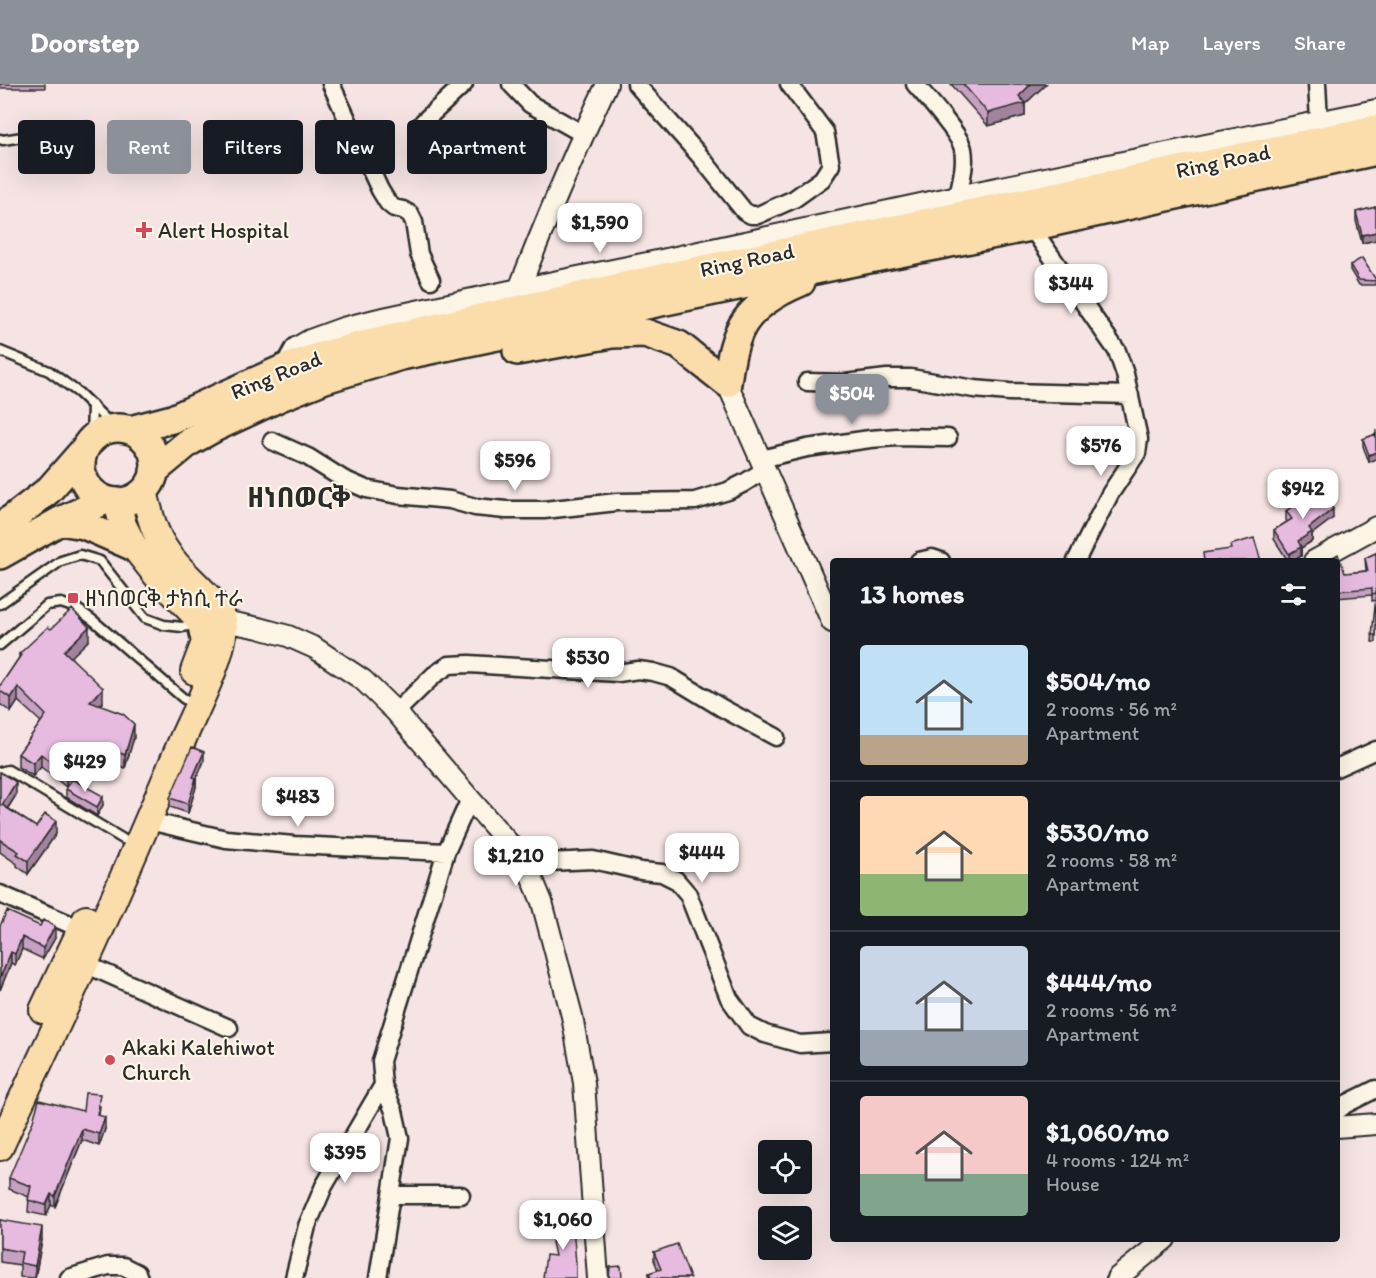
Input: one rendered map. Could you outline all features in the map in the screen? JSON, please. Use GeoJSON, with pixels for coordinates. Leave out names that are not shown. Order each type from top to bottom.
{"type":"FeatureCollection","features":[{"type":"Feature","properties":{"kind":"highway","name":"Ring Road"},"geometry":{"type":"LineString","coordinates":[[105,437],[172,420],[285,368],[320,356],[389,338],[1376,129]]}},
{"type":"Feature","properties":{"kind":"highway","name":"Ring Road"},"geometry":{"type":"LineString","coordinates":[[149,481],[189,442],[216,427],[325,379],[401,356],[1031,227],[1376,151]]}},
{"type":"Feature","properties":{"kind":"highway"},"geometry":{"type":"LineString","coordinates":[[278,398],[310,400],[422,369],[539,346],[612,334],[634,333],[645,333],[679,345],[727,383],[731,357],[740,331],[750,316],[784,289],[849,263]]}},
{"type":"Feature","properties":{"kind":"highway"},"geometry":{"type":"LineString","coordinates":[[105,437],[81,462],[82,474],[87,485],[95,494],[112,501]]}},
{"type":"Feature","properties":{"kind":"highway"},"geometry":{"type":"LineString","coordinates":[[0,526],[49,490],[105,437],[142,437],[150,447],[154,458],[149,481],[137,497],[128,501],[112,501],[60,521],[0,555]]}},
{"type":"Feature","properties":{"kind":"highway"},"geometry":{"type":"LineString","coordinates":[[60,521],[84,525],[134,547]]}},
{"type":"Feature","properties":{"kind":"main road"},"geometry":{"type":"LineString","coordinates":[[149,481],[150,519],[158,539],[176,564],[218,609],[212,622]]}},
{"type":"Feature","properties":{"kind":"main road"},"geometry":{"type":"LineString","coordinates":[[0,1103],[123,839],[190,703],[211,676],[222,640],[212,622],[194,614],[157,576],[134,547],[112,501]]}},
{"type":"Feature","properties":{"kind":"main road"},"geometry":{"type":"LineString","coordinates":[[0,1147],[148,821],[190,703]]}},
{"type":"Feature","properties":{"kind":"street"},"geometry":{"type":"LineString","coordinates":[[331,84],[384,197],[394,208],[410,214],[414,222],[419,254],[431,280]]}},
{"type":"Feature","properties":{"kind":"street"},"geometry":{"type":"LineString","coordinates":[[425,120],[464,84]]}},
{"type":"Feature","properties":{"kind":"street"},"geometry":{"type":"LineString","coordinates":[[511,84],[531,105],[583,134]]}},
{"type":"Feature","properties":{"kind":"street"},"geometry":{"type":"LineString","coordinates":[[519,289],[538,238],[607,84]]}},
{"type":"Feature","properties":{"kind":"street"},"geometry":{"type":"LineString","coordinates":[[636,84],[700,156],[744,211],[751,215],[758,215],[794,199],[822,179],[831,165],[825,132],[789,84]]}},
{"type":"Feature","properties":{"kind":"street"},"geometry":{"type":"LineString","coordinates":[[915,84],[946,121],[963,146],[964,168],[958,196]]}},
{"type":"Feature","properties":{"kind":"street"},"geometry":{"type":"LineString","coordinates":[[1317,84],[1319,121]]}},
{"type":"Feature","properties":{"kind":"street"},"geometry":{"type":"LineString","coordinates":[[285,368],[296,348],[310,340],[343,328],[958,196],[1376,110]]}},
{"type":"Feature","properties":{"kind":"street"},"geometry":{"type":"LineString","coordinates":[[1031,227],[1117,351],[1125,374],[1139,439],[1137,453],[1110,494],[1078,558]]}},
{"type":"Feature","properties":{"kind":"street"},"geometry":{"type":"LineString","coordinates":[[807,382],[845,383],[887,378],[911,378],[974,389],[1009,392],[1130,395]]}},
{"type":"Feature","properties":{"kind":"street"},"geometry":{"type":"LineString","coordinates":[[727,383],[792,531],[826,589],[830,611]]}},
{"type":"Feature","properties":{"kind":"street"},"geometry":{"type":"LineString","coordinates":[[272,441],[308,457],[343,479],[366,489],[450,500],[476,507],[544,510],[617,502],[695,501],[728,491],[744,483],[764,464],[807,448],[897,437],[948,438]]}},
{"type":"Feature","properties":{"kind":"street"},"geometry":{"type":"LineString","coordinates":[[1319,558],[1376,527]]}},
{"type":"Feature","properties":{"kind":"street"},"geometry":{"type":"LineString","coordinates":[[212,622],[259,628],[288,636],[315,648],[363,680],[396,712],[526,862],[542,902],[574,1027],[584,1083],[598,1278]]}},
{"type":"Feature","properties":{"kind":"street"},"geometry":{"type":"LineString","coordinates":[[396,712],[434,675],[449,665],[469,664],[618,673],[638,670],[671,677],[776,737]]}},
{"type":"Feature","properties":{"kind":"street"},"geometry":{"type":"LineString","coordinates":[[1340,766],[1376,750]]}},
{"type":"Feature","properties":{"kind":"street"},"geometry":{"type":"LineString","coordinates":[[378,1278],[400,1138],[394,1111],[382,1085],[381,1061],[446,852],[470,800]]}},
{"type":"Feature","properties":{"kind":"street"},"geometry":{"type":"LineString","coordinates":[[148,821],[226,839],[294,845],[446,852]]}},
{"type":"Feature","properties":{"kind":"street"},"geometry":{"type":"LineString","coordinates":[[526,862],[593,860],[641,871],[662,873],[676,880],[688,894],[729,998],[748,1026],[765,1034],[800,1044],[830,1042]]}},
{"type":"Feature","properties":{"kind":"street"},"geometry":{"type":"LineString","coordinates":[[0,894],[81,929]]}},
{"type":"Feature","properties":{"kind":"street"},"geometry":{"type":"LineString","coordinates":[[85,964],[229,1028]]}},
{"type":"Feature","properties":{"kind":"street"},"geometry":{"type":"LineString","coordinates":[[294,1278],[307,1226],[324,1186],[382,1085]]}},
{"type":"Feature","properties":{"kind":"street"},"geometry":{"type":"LineString","coordinates":[[1340,1109],[1376,1089]]}},
{"type":"Feature","properties":{"kind":"street"},"geometry":{"type":"LineString","coordinates":[[1340,1127],[1376,1124]]}},
{"type":"Feature","properties":{"kind":"street"},"geometry":{"type":"LineString","coordinates":[[391,1195],[461,1195]]}},
{"type":"Feature","properties":{"kind":"street"},"geometry":{"type":"LineString","coordinates":[[1117,1278],[1161,1242]]}},
{"type":"Feature","properties":{"kind":"street"},"geometry":{"type":"LineString","coordinates":[[69,1278],[108,1266],[123,1266],[138,1273],[139,1278]]}},
{"type":"Feature","properties":{"kind":"lane"},"geometry":{"type":"LineString","coordinates":[[0,139],[18,138]]}},
{"type":"Feature","properties":{"kind":"lane"},"geometry":{"type":"LineString","coordinates":[[0,351],[49,371],[80,393],[92,405],[105,437]]}},
{"type":"Feature","properties":{"kind":"lane"},"geometry":{"type":"LineString","coordinates":[[92,405],[105,437]]}},
{"type":"Feature","properties":{"kind":"lane"},"geometry":{"type":"LineString","coordinates":[[0,604],[61,561],[80,555],[100,561],[145,618],[164,626],[182,627],[212,622]]}},
{"type":"Feature","properties":{"kind":"lane"},"geometry":{"type":"LineString","coordinates":[[0,645],[47,605],[61,603],[76,608],[94,621],[190,703]]}},
{"type":"Feature","properties":{"kind":"lane"},"geometry":{"type":"LineString","coordinates":[[0,772],[8,770],[123,839]]}},
{"type":"Feature","properties":{"kind":"building"},"geometry":{"type":"Polygon","coordinates":[[[963,84],[1031,84],[1019,96],[1025,103],[988,113],[963,84]]]}},
{"type":"Feature","properties":{"kind":"building"},"geometry":{"type":"Polygon","coordinates":[[[1376,207],[1376,232],[1362,235],[1356,212],[1376,207]]]}},
{"type":"Feature","properties":{"kind":"building"},"geometry":{"type":"Polygon","coordinates":[[[1362,258],[1376,281],[1359,280],[1350,265],[1362,258]]]}},
{"type":"Feature","properties":{"kind":"building"},"geometry":{"type":"Polygon","coordinates":[[[1376,434],[1376,452],[1369,455],[1363,439],[1376,434]]]}},
{"type":"Feature","properties":{"kind":"building"},"geometry":{"type":"Polygon","coordinates":[[[1315,487],[1333,509],[1309,528],[1312,532],[1298,541],[1301,547],[1289,554],[1274,530],[1292,519],[1286,511],[1301,501],[1315,487]]]}},
{"type":"Feature","properties":{"kind":"building"},"geometry":{"type":"Polygon","coordinates":[[[1254,538],[1260,558],[1204,558],[1203,553],[1231,549],[1230,545],[1254,538]]]}},
{"type":"Feature","properties":{"kind":"building"},"geometry":{"type":"Polygon","coordinates":[[[1376,553],[1376,593],[1372,594],[1372,588],[1340,591],[1340,559],[1345,573],[1368,571],[1365,558],[1376,553]]]}},
{"type":"Feature","properties":{"kind":"building"},"geometry":{"type":"Polygon","coordinates":[[[1376,597],[1376,635],[1372,635],[1376,597]]]}},
{"type":"Feature","properties":{"kind":"building"},"geometry":{"type":"Polygon","coordinates":[[[72,609],[89,627],[64,651],[103,688],[90,702],[123,714],[134,724],[125,755],[94,743],[66,774],[41,754],[33,763],[18,754],[46,715],[18,687],[11,698],[0,691],[0,686],[21,655],[19,654],[48,627],[51,629],[72,609]]]}},
{"type":"Feature","properties":{"kind":"building"},"geometry":{"type":"Polygon","coordinates":[[[192,747],[204,752],[193,777],[196,778],[188,804],[170,798],[192,747]]]}},
{"type":"Feature","properties":{"kind":"building"},"geometry":{"type":"Polygon","coordinates":[[[0,772],[16,782],[2,805],[36,827],[45,814],[56,821],[28,861],[17,854],[19,852],[0,840],[0,772]]]}},
{"type":"Feature","properties":{"kind":"building"},"geometry":{"type":"Polygon","coordinates":[[[72,779],[103,796],[97,807],[66,789],[72,779]]]}},
{"type":"Feature","properties":{"kind":"building"},"geometry":{"type":"Polygon","coordinates":[[[7,911],[40,926],[43,920],[55,926],[43,948],[22,937],[15,954],[11,952],[0,978],[0,926],[7,911]]]}},
{"type":"Feature","properties":{"kind":"building"},"geometry":{"type":"Polygon","coordinates":[[[85,1093],[100,1094],[97,1115],[105,1117],[99,1134],[82,1129],[55,1196],[51,1194],[46,1205],[28,1200],[31,1186],[9,1178],[33,1121],[39,1100],[83,1111],[85,1093]]]}},
{"type":"Feature","properties":{"kind":"building"},"geometry":{"type":"Polygon","coordinates":[[[572,1212],[576,1278],[543,1278],[546,1255],[555,1256],[552,1242],[559,1241],[557,1213],[572,1212]]]}},
{"type":"Feature","properties":{"kind":"building"},"geometry":{"type":"Polygon","coordinates":[[[0,1220],[42,1227],[35,1266],[20,1263],[22,1252],[0,1248],[0,1220]]]}},
{"type":"Feature","properties":{"kind":"building"},"geometry":{"type":"Polygon","coordinates":[[[677,1244],[690,1278],[651,1278],[649,1273],[661,1269],[654,1252],[677,1244]]]}},
{"type":"Feature","properties":{"kind":"building"},"geometry":{"type":"Polygon","coordinates":[[[621,1266],[622,1278],[609,1278],[610,1267],[621,1266]]]}},
{"type":"Feature","properties":{"kind":"place","name":"Alert Hospital"},"geometry":{"type":"Point","coordinates":[144,230]}},
{"type":"Feature","properties":{"kind":"place","name":"ዘነበወርቅ ታክሲ ተራ"},"geometry":{"type":"Point","coordinates":[73,598]}},
{"type":"Feature","properties":{"kind":"place","name":"Akaki Kalehiwot Church"},"geometry":{"type":"Point","coordinates":[110,1060]}},
{"type":"Feature","properties":{"kind":"district","name":"ዘነበወርቅ"},"geometry":{"type":"Point","coordinates":[299,497]}}]}
